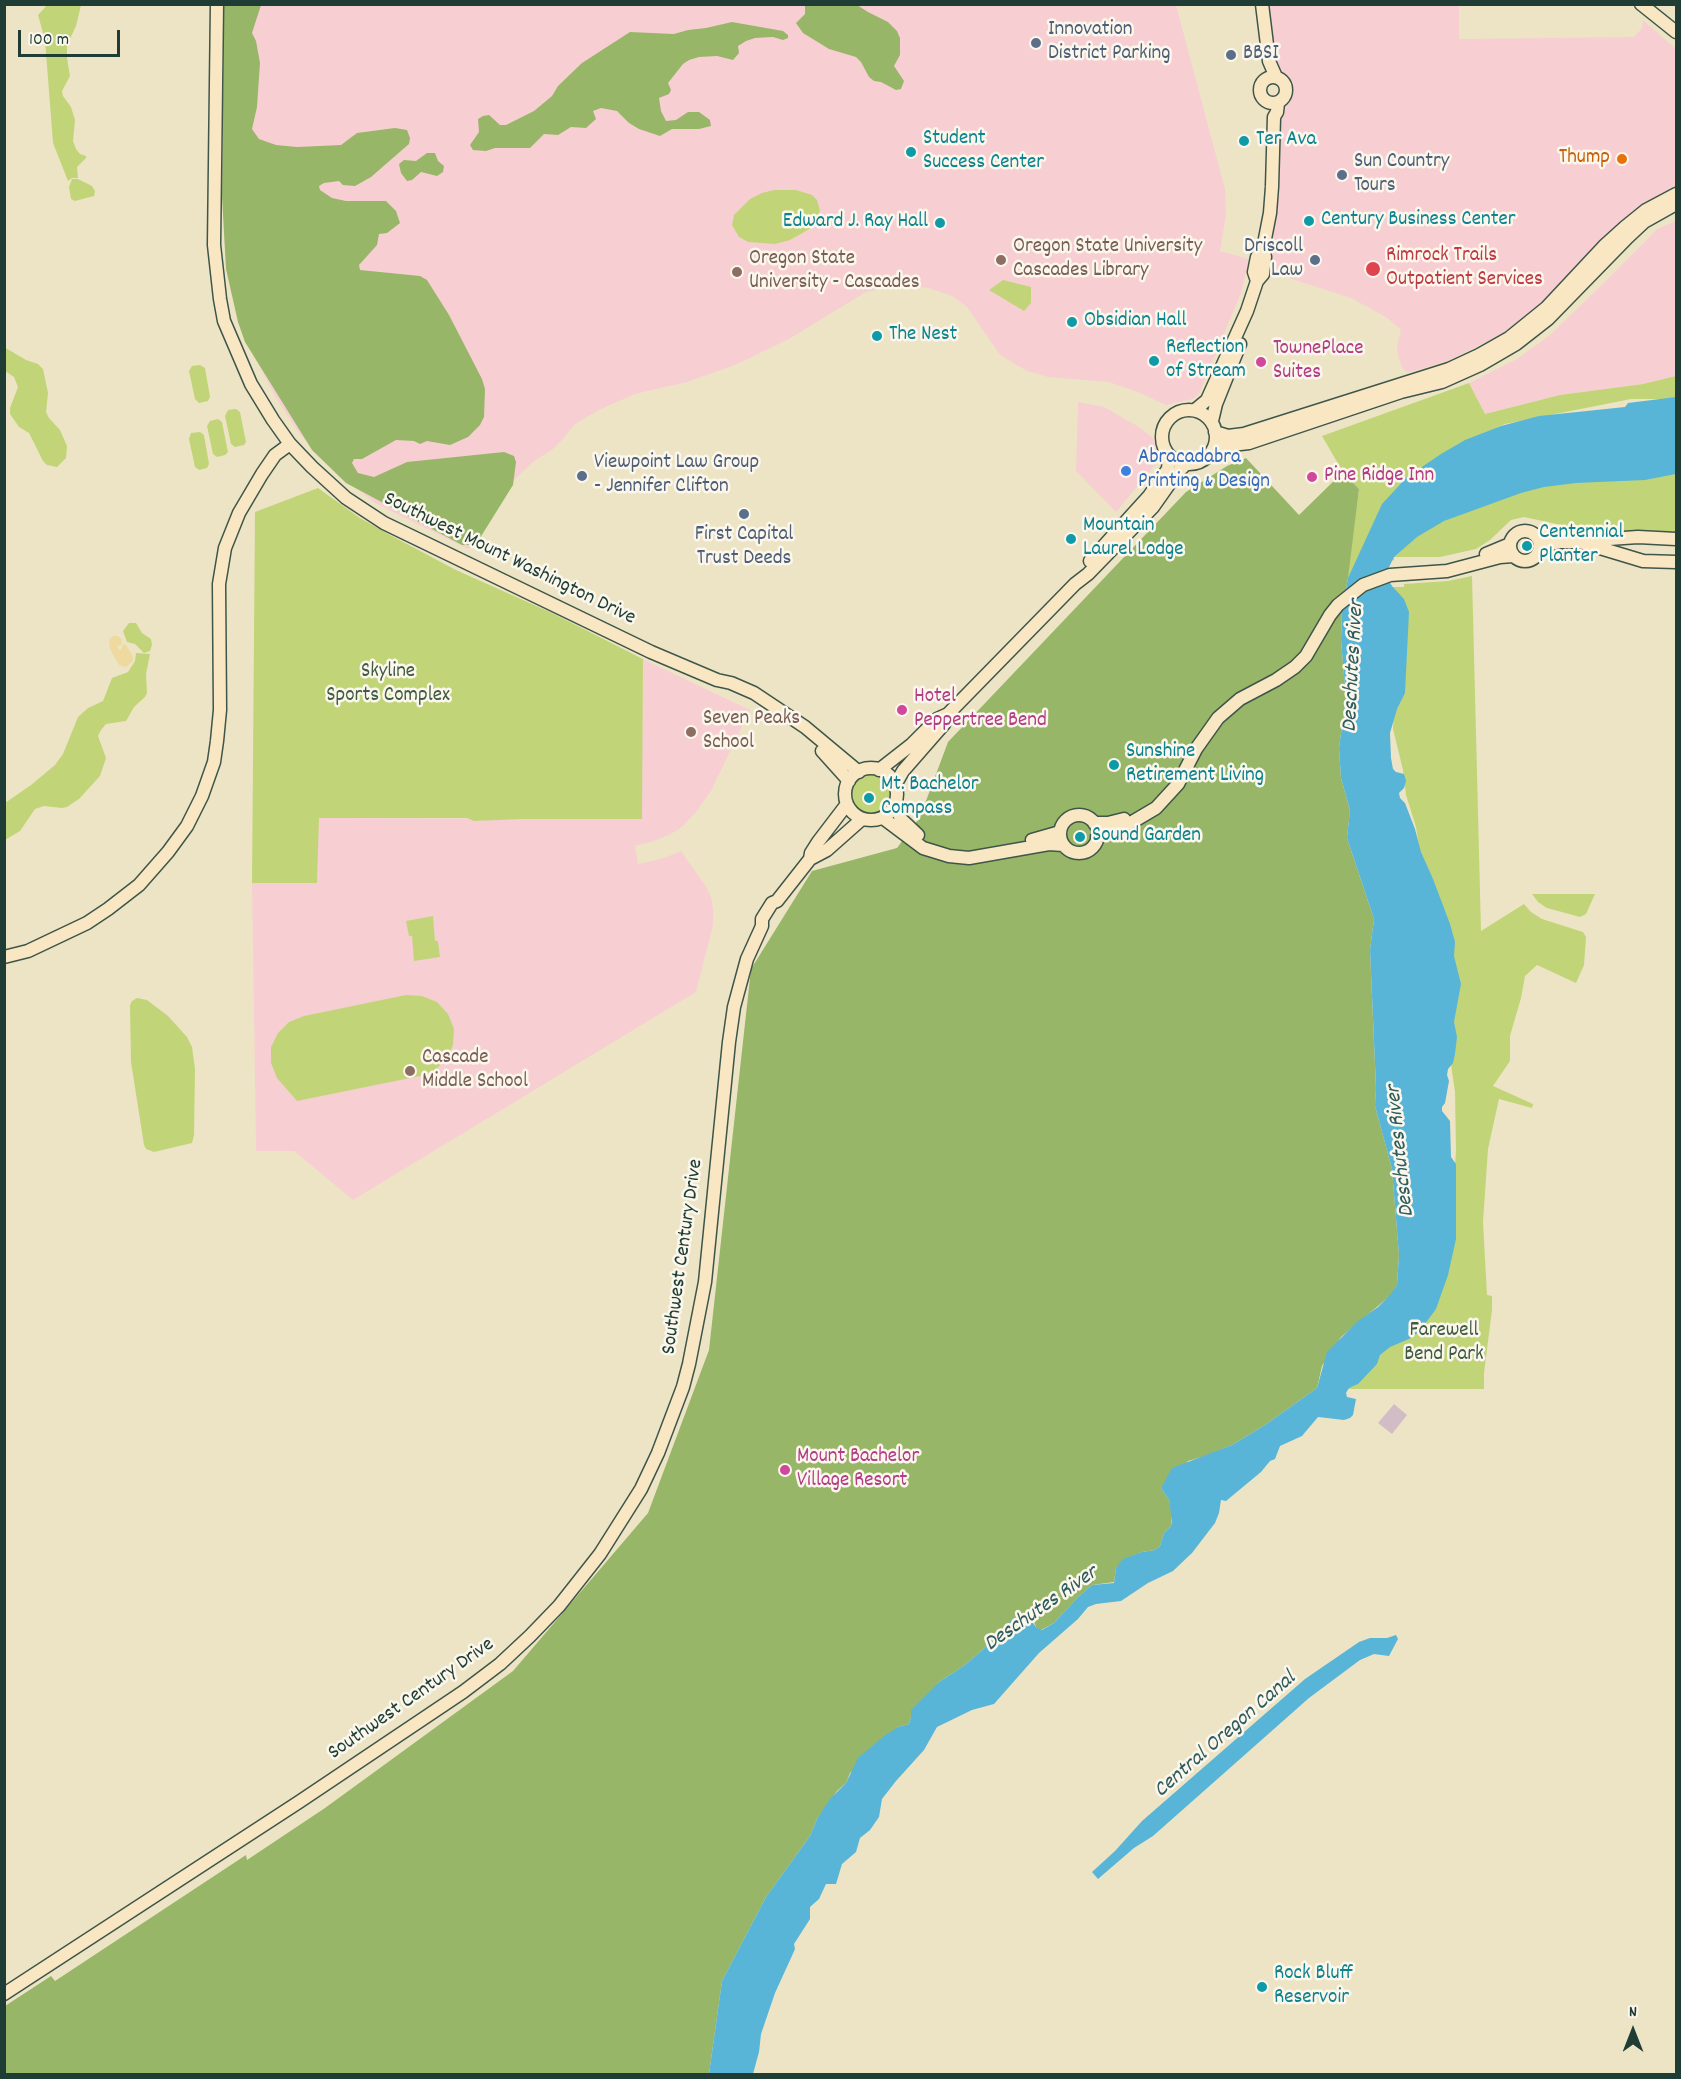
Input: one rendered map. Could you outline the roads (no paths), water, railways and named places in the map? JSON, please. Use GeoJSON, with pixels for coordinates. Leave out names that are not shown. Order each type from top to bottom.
{"type":"FeatureCollection","features":[{"type":"Feature","properties":{"kind":"main road","name":"Southwest Mount Washington Drive"},"geometry":{"type":"LineString","coordinates":[[217,4],[214,234],[220,299],[225,321],[251,384],[290,444],[346,498],[384,523],[651,652],[717,680],[731,683],[769,702],[805,727],[859,772]]}},
{"type":"Feature","properties":{"kind":"main road"},"geometry":{"type":"LineString","coordinates":[[1262,4],[1270,79]]}},
{"type":"Feature","properties":{"kind":"main road"},"geometry":{"type":"LineString","coordinates":[[1641,4],[1677,33]]}},
{"type":"Feature","properties":{"kind":"main road"},"geometry":{"type":"LineString","coordinates":[[1195,410],[1207,400],[1247,311],[1257,281],[1263,274],[1265,258],[1263,249],[1272,187],[1274,117],[1277,112],[1273,103],[1262,98],[1260,94],[1261,85],[1270,79],[1283,82],[1286,90],[1284,98],[1273,103]]}},
{"type":"Feature","properties":{"kind":"main road"},"geometry":{"type":"LineString","coordinates":[[1186,464],[1169,455],[1162,442],[1166,422],[1178,412],[1195,410],[1203,413],[1214,427],[1228,436],[1244,434],[1449,369],[1509,338],[1546,308],[1625,227],[1646,210],[1677,194]]}},
{"type":"Feature","properties":{"kind":"main road"},"geometry":{"type":"LineString","coordinates":[[1214,447],[1249,443],[1401,392],[1442,382],[1480,365],[1516,344],[1548,319],[1644,222],[1677,204]]}},
{"type":"Feature","properties":{"kind":"main road"},"geometry":{"type":"LineString","coordinates":[[879,770],[911,745],[938,719],[948,714],[1153,507],[1177,473],[1186,464],[1203,460],[1214,447],[1216,404],[1243,337],[1247,311]]}},
{"type":"Feature","properties":{"kind":"main road"},"geometry":{"type":"LineString","coordinates":[[4,957],[28,951],[87,923],[108,909],[139,885],[187,826],[202,796],[214,762],[217,741],[220,710],[219,584],[225,548],[239,513],[262,474],[275,455],[290,444]]}},
{"type":"Feature","properties":{"kind":"main road"},"geometry":{"type":"LineString","coordinates":[[1075,584],[1083,570],[1149,496],[1168,469],[1169,455]]}},
{"type":"Feature","properties":{"kind":"main road"},"geometry":{"type":"LineString","coordinates":[[1523,530],[1533,532],[1539,542],[1539,552],[1532,560],[1522,561],[1512,550],[1514,535],[1523,530]]}},
{"type":"Feature","properties":{"kind":"main road"},"geometry":{"type":"LineString","coordinates":[[1539,542],[1566,533],[1609,539],[1638,537],[1677,539]]}},
{"type":"Feature","properties":{"kind":"main road"},"geometry":{"type":"LineString","coordinates":[[1539,542],[1580,542],[1643,561],[1677,562]]}},
{"type":"Feature","properties":{"kind":"main road"},"geometry":{"type":"LineString","coordinates":[[1094,823],[1097,837],[1092,848],[1081,853],[1070,851],[1063,845],[1060,832],[1064,823],[1072,817],[1082,816],[1094,823],[1118,821],[1148,805],[1163,793],[1176,776],[1189,748],[1216,712],[1239,693],[1287,665],[1310,641],[1338,605],[1363,585],[1390,576],[1447,568],[1478,556],[1512,550]]}},
{"type":"Feature","properties":{"kind":"main road"},"geometry":{"type":"LineString","coordinates":[[1097,837],[1134,821],[1156,808],[1178,784],[1196,749],[1218,718],[1240,699],[1288,673],[1306,656],[1310,641]]}},
{"type":"Feature","properties":{"kind":"main road","name":"Southwest Mount Washington Drive"},"geometry":{"type":"LineString","coordinates":[[717,680],[729,690],[757,704],[818,746],[849,781]]}},
{"type":"Feature","properties":{"kind":"main road"},"geometry":{"type":"LineString","coordinates":[[896,785],[903,771],[944,724],[948,714]]}},
{"type":"Feature","properties":{"kind":"main road"},"geometry":{"type":"LineString","coordinates":[[879,770],[892,779],[896,785],[895,804],[883,818],[862,819],[847,804],[845,796],[849,781],[859,772],[879,770]]}},
{"type":"Feature","properties":{"kind":"main road","name":"Southwest Century Drive"},"geometry":{"type":"LineString","coordinates":[[810,859],[818,842],[847,804]]}},
{"type":"Feature","properties":{"kind":"main road"},"geometry":{"type":"LineString","coordinates":[[895,804],[909,828],[937,847],[955,851],[988,851],[1060,832]]}},
{"type":"Feature","properties":{"kind":"main road"},"geometry":{"type":"LineString","coordinates":[[883,818],[923,848],[949,856],[977,857],[1049,844],[1063,845]]}},
{"type":"Feature","properties":{"kind":"main road","name":"Southwest Century Drive"},"geometry":{"type":"LineString","coordinates":[[4,1994],[463,1692],[500,1664],[530,1636],[559,1606],[600,1554],[641,1489],[654,1462],[671,1420],[689,1364],[705,1282],[734,1007],[747,959],[762,926],[778,905],[777,901],[810,859],[827,850],[862,819]]}},
{"type":"Feature","properties":{"kind":"water","name":"Deschutes River"},"geometry":{"type":"Polygon","coordinates":[[[1676,397],[1676,474],[1645,480],[1576,483],[1521,493],[1444,521],[1417,537],[1394,557],[1389,567],[1388,579],[1404,599],[1409,612],[1405,693],[1397,709],[1390,733],[1391,758],[1393,769],[1404,774],[1406,781],[1399,793],[1400,798],[1405,803],[1421,852],[1450,924],[1455,942],[1454,956],[1461,984],[1454,1022],[1457,1037],[1455,1054],[1453,1063],[1448,1069],[1449,1081],[1445,1103],[1442,1107],[1442,1111],[1450,1121],[1451,1157],[1456,1164],[1456,1239],[1448,1275],[1436,1309],[1419,1332],[1390,1347],[1380,1355],[1377,1364],[1358,1384],[1349,1388],[1346,1393],[1347,1397],[1356,1399],[1353,1415],[1350,1418],[1344,1420],[1318,1417],[1302,1436],[1280,1446],[1275,1459],[1270,1461],[1261,1472],[1226,1501],[1221,1500],[1215,1523],[1192,1553],[1173,1571],[1148,1583],[1121,1601],[1088,1607],[1078,1619],[1039,1653],[994,1704],[972,1710],[937,1727],[924,1750],[882,1799],[879,1817],[870,1830],[860,1838],[856,1852],[842,1864],[836,1884],[826,1884],[819,1899],[810,1907],[810,1919],[794,1944],[795,1949],[775,1993],[761,2034],[753,2074],[709,2074],[722,1981],[766,1897],[810,1836],[829,1800],[846,1783],[858,1758],[884,1736],[898,1727],[909,1724],[911,1710],[939,1682],[965,1665],[997,1637],[1012,1619],[1019,1615],[1027,1615],[1036,1627],[1042,1630],[1054,1623],[1092,1585],[1114,1583],[1116,1568],[1123,1559],[1155,1550],[1160,1546],[1164,1533],[1171,1526],[1172,1521],[1169,1500],[1161,1488],[1172,1468],[1232,1445],[1317,1388],[1327,1352],[1358,1321],[1378,1307],[1397,1285],[1399,1255],[1392,1169],[1375,1106],[1370,950],[1374,919],[1347,838],[1350,810],[1341,778],[1339,748],[1346,698],[1341,640],[1342,611],[1348,578],[1382,504],[1407,477],[1465,440],[1501,426],[1539,416],[1625,407],[1628,403],[1676,397]]]}},
{"type":"Feature","properties":{"kind":"water"},"geometry":{"type":"Polygon","coordinates":[[[1396,1635],[1398,1639],[1389,1656],[1374,1654],[1360,1660],[1309,1698],[1153,1836],[1134,1848],[1098,1879],[1092,1872],[1142,1821],[1305,1679],[1359,1642],[1370,1638],[1387,1638],[1396,1635]]]}},
{"type":"Feature","properties":{"kind":"place","name":"Innovation District Parking"},"geometry":{"type":"Point","coordinates":[1036,43]}},
{"type":"Feature","properties":{"kind":"place","name":"BBSI"},"geometry":{"type":"Point","coordinates":[1231,55]}},
{"type":"Feature","properties":{"kind":"place","name":"Ter Ava"},"geometry":{"type":"Point","coordinates":[1244,141]}},
{"type":"Feature","properties":{"kind":"place","name":"Student Success Center"},"geometry":{"type":"Point","coordinates":[911,152]}},
{"type":"Feature","properties":{"kind":"place","name":"Thump"},"geometry":{"type":"Point","coordinates":[1622,159]}},
{"type":"Feature","properties":{"kind":"place","name":"Sun Country Tours"},"geometry":{"type":"Point","coordinates":[1342,175]}},
{"type":"Feature","properties":{"kind":"place","name":"Century Business Center"},"geometry":{"type":"Point","coordinates":[1309,221]}},
{"type":"Feature","properties":{"kind":"place","name":"Edward J. Ray Hall"},"geometry":{"type":"Point","coordinates":[940,223]}},
{"type":"Feature","properties":{"kind":"place","name":"Oregon State University Cascades Library"},"geometry":{"type":"Point","coordinates":[1001,260]}},
{"type":"Feature","properties":{"kind":"place","name":"Driscoll Law"},"geometry":{"type":"Point","coordinates":[1315,260]}},
{"type":"Feature","properties":{"kind":"place","name":"Rimrock Trails Outpatient Services"},"geometry":{"type":"Point","coordinates":[1373,269]}},
{"type":"Feature","properties":{"kind":"place","name":"Oregon State University - Cascades"},"geometry":{"type":"Point","coordinates":[737,272]}},
{"type":"Feature","properties":{"kind":"place","name":"Obsidian Hall"},"geometry":{"type":"Point","coordinates":[1072,322]}},
{"type":"Feature","properties":{"kind":"place","name":"The Nest"},"geometry":{"type":"Point","coordinates":[877,336]}},
{"type":"Feature","properties":{"kind":"place","name":"Reflection of Stream"},"geometry":{"type":"Point","coordinates":[1154,361]}},
{"type":"Feature","properties":{"kind":"place","name":"TownePlace Suites"},"geometry":{"type":"Point","coordinates":[1261,362]}},
{"type":"Feature","properties":{"kind":"place","name":"Abracadabra Printing & Design"},"geometry":{"type":"Point","coordinates":[1126,471]}},
{"type":"Feature","properties":{"kind":"place","name":"Viewpoint Law Group - Jennifer Clifton"},"geometry":{"type":"Point","coordinates":[582,476]}},
{"type":"Feature","properties":{"kind":"place","name":"Pine Ridge Inn"},"geometry":{"type":"Point","coordinates":[1312,477]}},
{"type":"Feature","properties":{"kind":"place","name":"First Capital Trust Deeds"},"geometry":{"type":"Point","coordinates":[744,514]}},
{"type":"Feature","properties":{"kind":"place","name":"Mountain Laurel Lodge"},"geometry":{"type":"Point","coordinates":[1071,539]}},
{"type":"Feature","properties":{"kind":"place","name":"Centennial Planter"},"geometry":{"type":"Point","coordinates":[1527,546]}},
{"type":"Feature","properties":{"kind":"place","name":"Hotel Peppertree Bend"},"geometry":{"type":"Point","coordinates":[902,710]}},
{"type":"Feature","properties":{"kind":"place","name":"Seven Peaks School"},"geometry":{"type":"Point","coordinates":[691,732]}},
{"type":"Feature","properties":{"kind":"place","name":"Sunshine Retirement Living"},"geometry":{"type":"Point","coordinates":[1114,765]}},
{"type":"Feature","properties":{"kind":"place","name":"Mt. Bachelor Compass"},"geometry":{"type":"Point","coordinates":[869,798]}},
{"type":"Feature","properties":{"kind":"place","name":"Sound Garden"},"geometry":{"type":"Point","coordinates":[1080,837]}},
{"type":"Feature","properties":{"kind":"place","name":"Cascade Middle School"},"geometry":{"type":"Point","coordinates":[410,1071]}},
{"type":"Feature","properties":{"kind":"place","name":"Mount Bachelor Village Resort"},"geometry":{"type":"Point","coordinates":[785,1470]}},
{"type":"Feature","properties":{"kind":"place","name":"Rock Bluff Reservoir"},"geometry":{"type":"Point","coordinates":[1262,1987]}},
{"type":"Feature","properties":{"kind":"park label","name":"Skyline Sports Complex"},"geometry":{"type":"Point","coordinates":[388,685]}},
{"type":"Feature","properties":{"kind":"park label","name":"Farewell Bend Park"},"geometry":{"type":"Point","coordinates":[1444,1344]}},
{"type":"Feature","properties":{"kind":"water label","name":"Central Oregon Canal"},"geometry":{"type":"Point","coordinates":[1226,1736]}}]}
